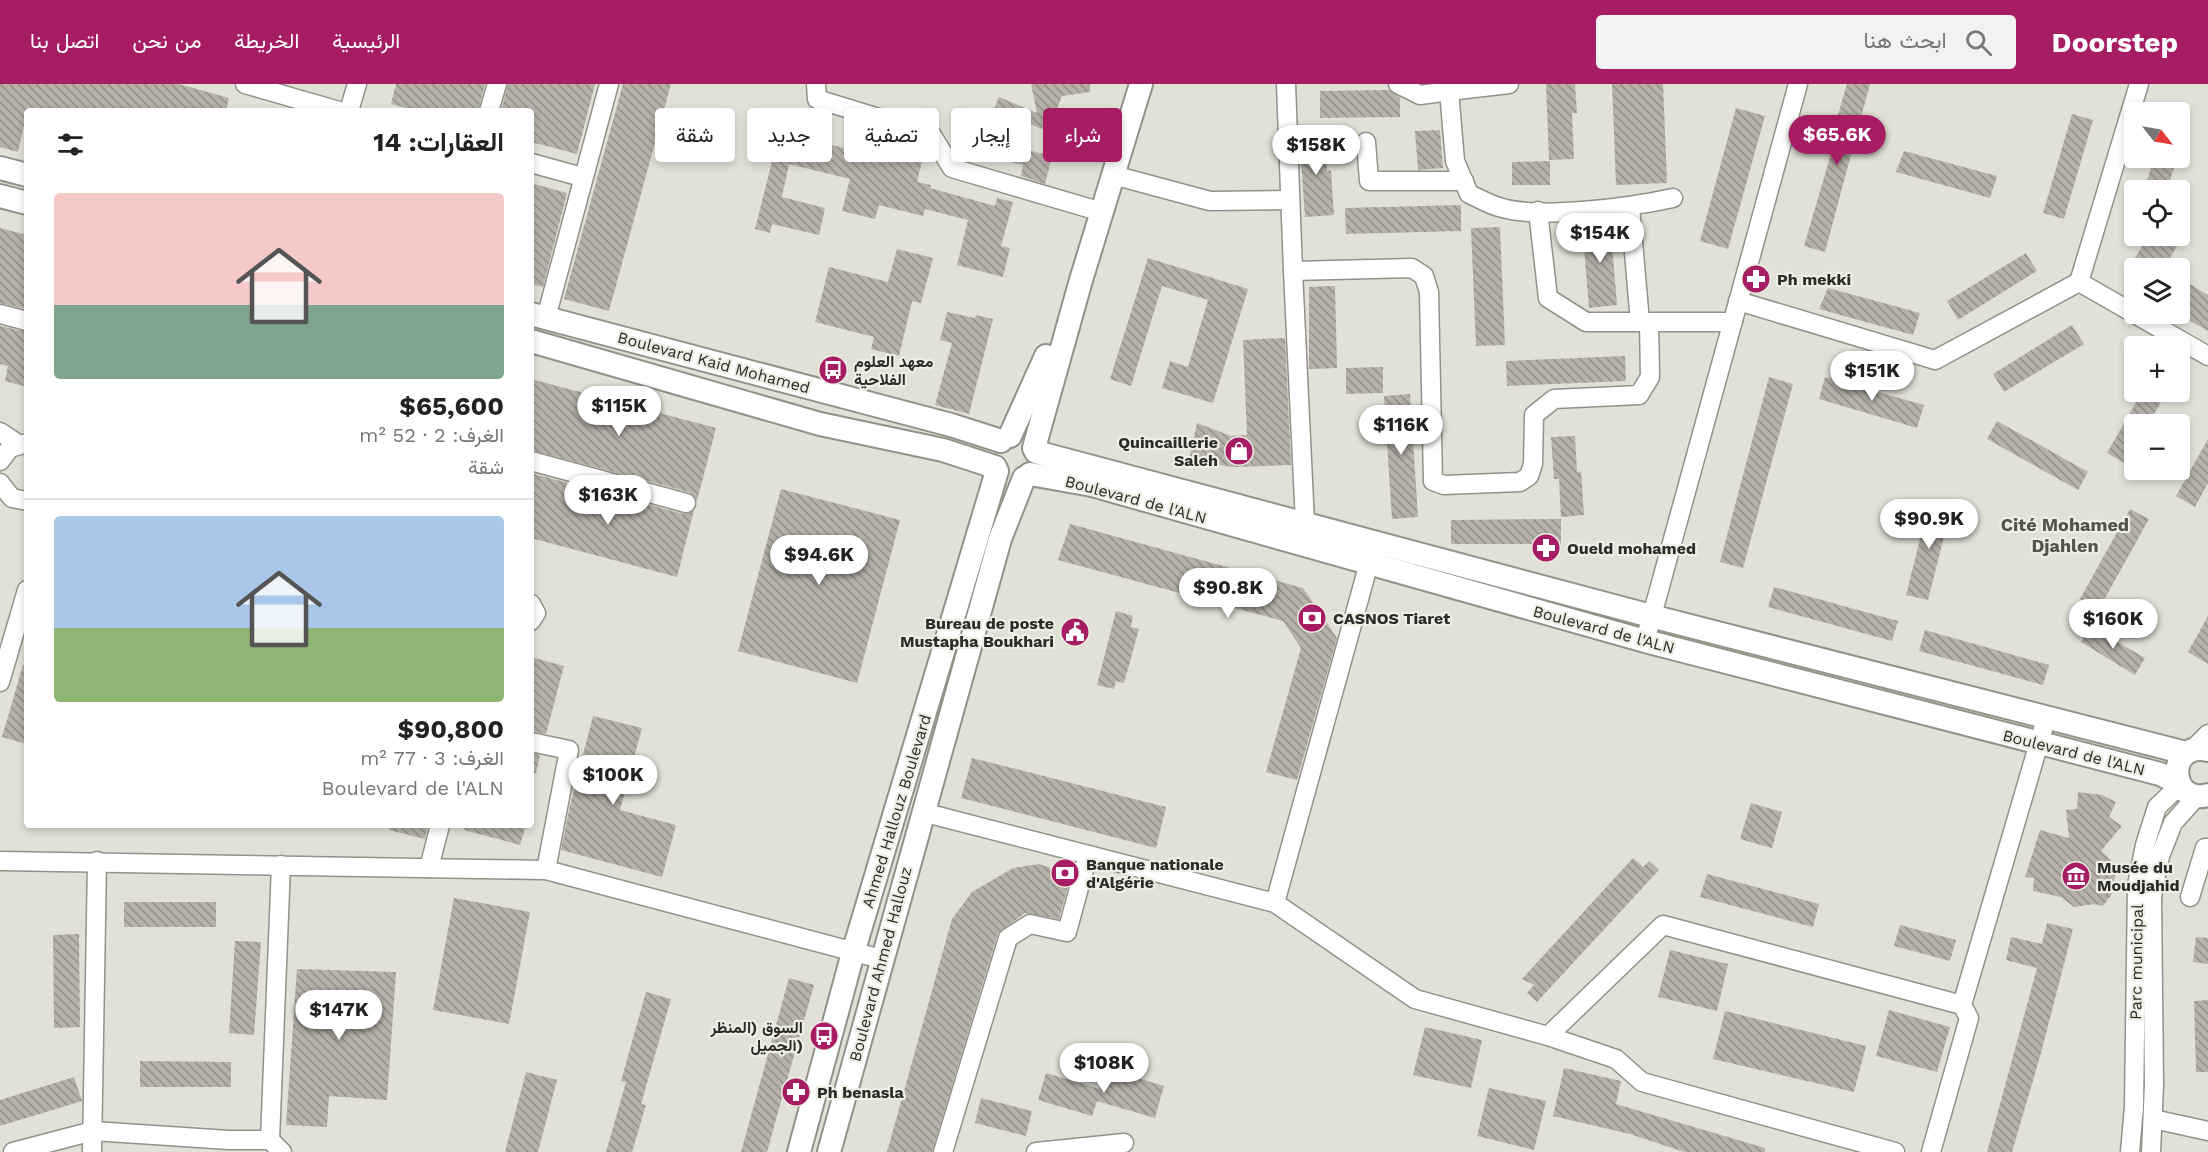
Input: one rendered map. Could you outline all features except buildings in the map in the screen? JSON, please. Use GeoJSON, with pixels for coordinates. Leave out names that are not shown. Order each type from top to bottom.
{"type":"FeatureCollection","features":[{"type":"Feature","properties":{"kind":"main road"},"geometry":{"type":"LineString","coordinates":[[1005,439],[1027,439],[1031,463],[1012,480],[996,469],[994,450],[1005,439],[1081,280],[1141,84]]}},
{"type":"Feature","properties":{"kind":"main road"},"geometry":{"type":"LineString","coordinates":[[0,168],[24,174]]}},
{"type":"Feature","properties":{"kind":"main road"},"geometry":{"type":"LineString","coordinates":[[0,196],[24,202]]}},
{"type":"Feature","properties":{"kind":"main road","name":"Ahmed Hallouz Boulevard"},"geometry":{"type":"LineString","coordinates":[[922,812],[1000,539],[1031,463],[1040,418],[1081,280]]}},
{"type":"Feature","properties":{"kind":"main road","name":"Boulevard Kaid Mohamed"},"geometry":{"type":"LineString","coordinates":[[539,316],[1005,439]]}},
{"type":"Feature","properties":{"kind":"main road","name":"Boulevard Kaid Mohamed"},"geometry":{"type":"LineString","coordinates":[[534,342],[820,423],[943,450],[996,469]]}},
{"type":"Feature","properties":{"kind":"main road"},"geometry":{"type":"LineString","coordinates":[[1040,418],[1055,444],[1078,462]]}},
{"type":"Feature","properties":{"kind":"main road","name":"Boulevard de l'ALN"},"geometry":{"type":"LineString","coordinates":[[1031,463],[1078,462],[1651,616],[2046,719],[2195,751]]}},
{"type":"Feature","properties":{"kind":"main road","name":"Boulevard de l'ALN"},"geometry":{"type":"LineString","coordinates":[[1031,463],[1092,485],[1646,641],[2160,774],[2191,789]]}},
{"type":"Feature","properties":{"kind":"main road","name":"Ahmed Hallouz Boulevard"},"geometry":{"type":"LineString","coordinates":[[800,1152],[853,953],[996,469]]}},
{"type":"Feature","properties":{"kind":"main road"},"geometry":{"type":"LineString","coordinates":[[2191,789],[2177,766],[2195,751]]}},
{"type":"Feature","properties":{"kind":"main road","name":"Boulevard Ahmed Hallouz"},"geometry":{"type":"LineString","coordinates":[[829,1152],[922,812]]}},
{"type":"Feature","properties":{"kind":"street"},"geometry":{"type":"LineString","coordinates":[[245,84],[329,108]]}},
{"type":"Feature","properties":{"kind":"street"},"geometry":{"type":"LineString","coordinates":[[350,108],[357,84]]}},
{"type":"Feature","properties":{"kind":"street"},"geometry":{"type":"LineString","coordinates":[[490,108],[497,84]]}},
{"type":"Feature","properties":{"kind":"street"},"geometry":{"type":"LineString","coordinates":[[539,316],[609,84]]}},
{"type":"Feature","properties":{"kind":"street"},"geometry":{"type":"LineString","coordinates":[[816,84],[817,99],[931,134],[952,168],[1102,212]]}},
{"type":"Feature","properties":{"kind":"street"},"geometry":{"type":"LineString","coordinates":[[1286,84],[1305,523]]}},
{"type":"Feature","properties":{"kind":"street"},"geometry":{"type":"LineString","coordinates":[[1398,84],[1420,95],[1509,84]]}},
{"type":"Feature","properties":{"kind":"street"},"geometry":{"type":"LineString","coordinates":[[1646,641],[1798,84]]}},
{"type":"Feature","properties":{"kind":"street"},"geometry":{"type":"LineString","coordinates":[[1738,301],[1935,360],[2079,282],[2139,84]]}},
{"type":"Feature","properties":{"kind":"street"},"geometry":{"type":"LineString","coordinates":[[1449,91],[1455,161],[1469,194],[1500,208],[1538,211],[1630,207],[1673,198]]}},
{"type":"Feature","properties":{"kind":"street"},"geometry":{"type":"LineString","coordinates":[[1366,142],[1369,181],[1464,181]]}},
{"type":"Feature","properties":{"kind":"street"},"geometry":{"type":"LineString","coordinates":[[534,164],[582,177]]}},
{"type":"Feature","properties":{"kind":"street"},"geometry":{"type":"LineString","coordinates":[[1113,175],[1209,201],[1290,200]]}},
{"type":"Feature","properties":{"kind":"street"},"geometry":{"type":"LineString","coordinates":[[1293,271],[1412,268],[1424,276],[1429,292],[1432,481],[1444,485],[1520,482],[1529,476],[1533,464],[1534,415],[1554,399],[1639,395],[1650,377],[1630,207]]}},
{"type":"Feature","properties":{"kind":"street"},"geometry":{"type":"LineString","coordinates":[[1538,211],[1548,298],[1586,322],[1732,322]]}},
{"type":"Feature","properties":{"kind":"street"},"geometry":{"type":"LineString","coordinates":[[2079,282],[2208,356]]}},
{"type":"Feature","properties":{"kind":"street"},"geometry":{"type":"LineString","coordinates":[[0,314],[24,320]]}},
{"type":"Feature","properties":{"kind":"street"},"geometry":{"type":"LineString","coordinates":[[0,432],[22,444]]}},
{"type":"Feature","properties":{"kind":"street"},"geometry":{"type":"LineString","coordinates":[[0,461],[10,448],[22,444]]}},
{"type":"Feature","properties":{"kind":"street"},"geometry":{"type":"LineString","coordinates":[[534,462],[686,503]]}},
{"type":"Feature","properties":{"kind":"street"},"geometry":{"type":"LineString","coordinates":[[0,483],[12,498],[24,500]]}},
{"type":"Feature","properties":{"kind":"street"},"geometry":{"type":"LineString","coordinates":[[1275,903],[1369,563]]}},
{"type":"Feature","properties":{"kind":"street"},"geometry":{"type":"LineString","coordinates":[[0,682],[24,600]]}},
{"type":"Feature","properties":{"kind":"street"},"geometry":{"type":"LineString","coordinates":[[1931,1152],[1969,1018],[1962,1005],[2041,744],[2046,719]]}},
{"type":"Feature","properties":{"kind":"street"},"geometry":{"type":"LineString","coordinates":[[2195,751],[2208,734]]}},
{"type":"Feature","properties":{"kind":"street"},"geometry":{"type":"LineString","coordinates":[[534,743],[569,750],[546,870]]}},
{"type":"Feature","properties":{"kind":"street"},"geometry":{"type":"LineString","coordinates":[[2151,1152],[2153,1119],[2152,896],[2160,856],[2173,823],[2191,789]]}},
{"type":"Feature","properties":{"kind":"street","name":"Parc municipal"},"geometry":{"type":"LineString","coordinates":[[2130,1152],[2134,1107],[2137,885],[2145,845],[2157,807],[2191,789]]}},
{"type":"Feature","properties":{"kind":"street"},"geometry":{"type":"LineString","coordinates":[[922,812],[1275,903],[1414,999],[1548,1036],[1616,1059],[1642,1082],[1895,1152]]}},
{"type":"Feature","properties":{"kind":"street"},"geometry":{"type":"LineString","coordinates":[[429,868],[439,828]]}},
{"type":"Feature","properties":{"kind":"street"},"geometry":{"type":"LineString","coordinates":[[2190,897],[2205,848],[2208,848]]}},
{"type":"Feature","properties":{"kind":"street"},"geometry":{"type":"LineString","coordinates":[[943,1152],[1008,938],[1030,924],[1067,932],[1088,855]]}},
{"type":"Feature","properties":{"kind":"street"},"geometry":{"type":"LineString","coordinates":[[0,861],[546,870],[881,959]]}},
{"type":"Feature","properties":{"kind":"street"},"geometry":{"type":"LineString","coordinates":[[92,1152],[97,861]]}},
{"type":"Feature","properties":{"kind":"street"},"geometry":{"type":"LineString","coordinates":[[13,1152],[93,1131],[229,1140],[276,1146],[281,865]]}},
{"type":"Feature","properties":{"kind":"street"},"geometry":{"type":"LineString","coordinates":[[1548,1036],[1663,925],[1962,1005]]}},
{"type":"Feature","properties":{"kind":"street"},"geometry":{"type":"LineString","coordinates":[[2153,1119],[2208,1131]]}},
{"type":"Feature","properties":{"kind":"street"},"geometry":{"type":"LineString","coordinates":[[1036,1152],[1124,1143]]}},
{"type":"Feature","properties":{"kind":"place","name":"Ph mekki"},"geometry":{"type":"Point","coordinates":[1756,279]}},
{"type":"Feature","properties":{"kind":"place","name":"معهد العلوم الفلاحية"},"geometry":{"type":"Point","coordinates":[833,370]}},
{"type":"Feature","properties":{"kind":"place","name":"Quincaillerie Saleh"},"geometry":{"type":"Point","coordinates":[1239,451]}},
{"type":"Feature","properties":{"kind":"place","name":"Oueld mohamed"},"geometry":{"type":"Point","coordinates":[1546,548]}},
{"type":"Feature","properties":{"kind":"place","name":"CASNOS Tiaret"},"geometry":{"type":"Point","coordinates":[1312,618]}},
{"type":"Feature","properties":{"kind":"place","name":"Bureau de poste Mustapha Boukhari"},"geometry":{"type":"Point","coordinates":[1075,632]}},
{"type":"Feature","properties":{"kind":"place","name":"Banque nationale d'Algérie"},"geometry":{"type":"Point","coordinates":[1065,873]}},
{"type":"Feature","properties":{"kind":"place","name":"Musée du Moudjahid"},"geometry":{"type":"Point","coordinates":[2076,876]}},
{"type":"Feature","properties":{"kind":"place","name":"السوق (المنظر الجميل)"},"geometry":{"type":"Point","coordinates":[824,1036]}},
{"type":"Feature","properties":{"kind":"place","name":"Ph benasla"},"geometry":{"type":"Point","coordinates":[796,1092]}},
{"type":"Feature","properties":{"kind":"district","name":"Cité Mohamed Djahlen"},"geometry":{"type":"Point","coordinates":[2065,535]}}]}
